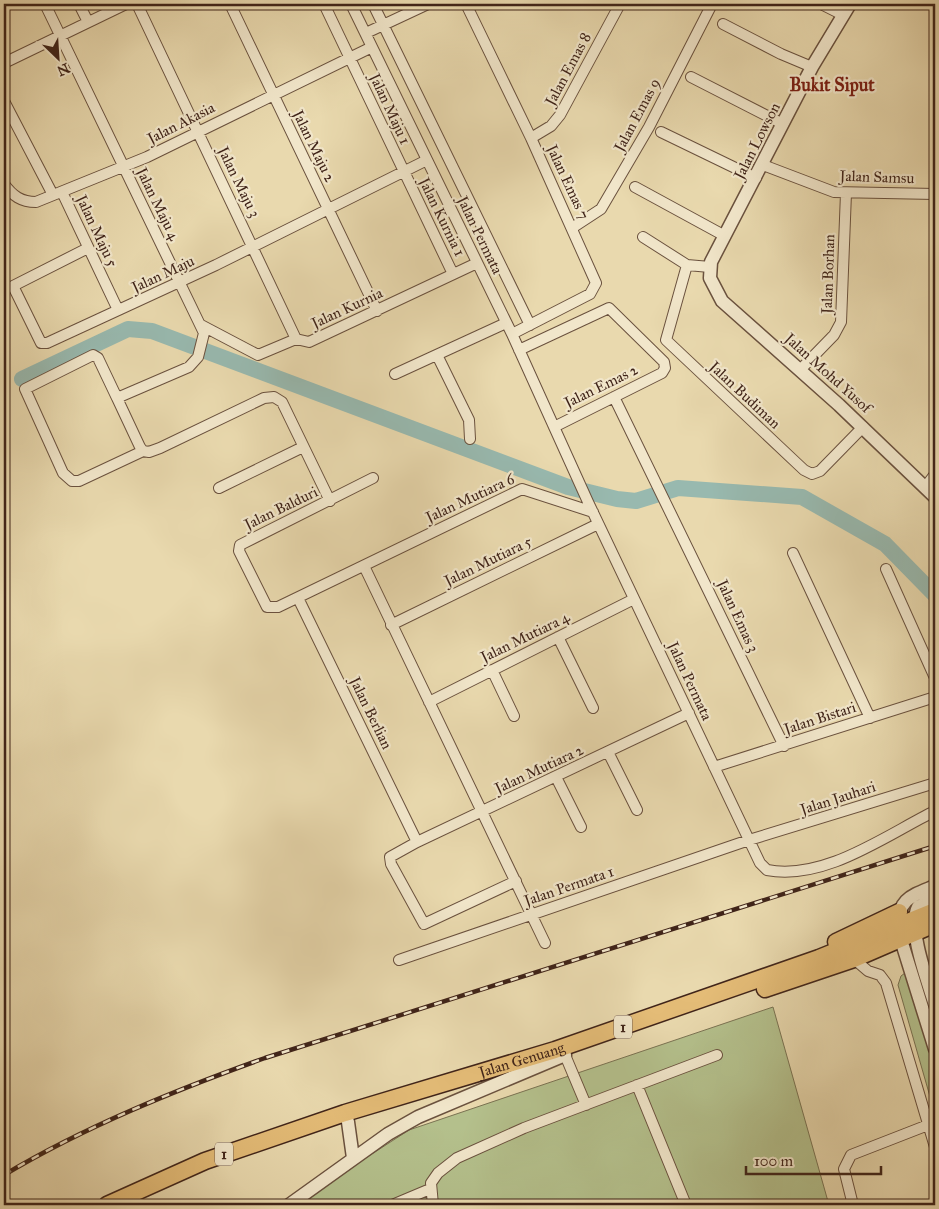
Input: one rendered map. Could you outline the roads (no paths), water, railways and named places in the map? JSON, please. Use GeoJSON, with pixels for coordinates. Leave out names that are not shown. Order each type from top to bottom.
{"type":"FeatureCollection","features":[{"type":"Feature","properties":{"kind":"highway","name":"Jalan Genuang"},"geometry":{"type":"LineString","coordinates":[[124,1205],[209,1168],[347,1117],[565,1055],[854,959],[905,926],[935,911]]}},
{"type":"Feature","properties":{"kind":"highway","name":"Jalan Genuang"},"geometry":{"type":"LineString","coordinates":[[107,1205],[205,1161],[555,1050],[746,984],[905,926],[935,924]]}},
{"type":"Feature","properties":{"kind":"street","name":"Jalan Maju 4"},"geometry":{"type":"LineString","coordinates":[[45,4],[201,325],[203,340],[198,357],[185,369],[117,398]]}},
{"type":"Feature","properties":{"kind":"street"},"geometry":{"type":"LineString","coordinates":[[79,4],[88,22]]}},
{"type":"Feature","properties":{"kind":"street"},"geometry":{"type":"LineString","coordinates":[[4,63],[126,4]]}},
{"type":"Feature","properties":{"kind":"street","name":"Jalan Maju 3"},"geometry":{"type":"LineString","coordinates":[[137,4],[254,246],[296,339]]}},
{"type":"Feature","properties":{"kind":"street","name":"Jalan Maju 2"},"geometry":{"type":"LineString","coordinates":[[230,4],[376,311]]}},
{"type":"Feature","properties":{"kind":"street","name":"Jalan Maju 1"},"geometry":{"type":"LineString","coordinates":[[324,4],[404,173]]}},
{"type":"Feature","properties":{"kind":"street","name":"Jalan Permata"},"geometry":{"type":"LineString","coordinates":[[351,4],[512,334],[578,482],[760,863],[767,870],[789,872],[850,857],[935,811]]}},
{"type":"Feature","properties":{"kind":"street"},"geometry":{"type":"LineString","coordinates":[[373,4],[530,325]]}},
{"type":"Feature","properties":{"kind":"street"},"geometry":{"type":"LineString","coordinates":[[366,33],[428,4]]}},
{"type":"Feature","properties":{"kind":"street","name":"Jalan Emas 7"},"geometry":{"type":"LineString","coordinates":[[466,4],[532,138],[594,276],[593,292],[512,334]]}},
{"type":"Feature","properties":{"kind":"street","name":"Jalan Emas 8"},"geometry":{"type":"LineString","coordinates":[[532,138],[551,126],[560,116],[620,4]]}},
{"type":"Feature","properties":{"kind":"street","name":"Jalan Emas 9"},"geometry":{"type":"LineString","coordinates":[[572,228],[601,210],[649,127],[712,4]]}},
{"type":"Feature","properties":{"kind":"street"},"geometry":{"type":"LineString","coordinates":[[821,4],[843,15]]}},
{"type":"Feature","properties":{"kind":"street","name":"Jalan Lowson"},"geometry":{"type":"LineString","coordinates":[[710,267],[812,67],[850,4]]}},
{"type":"Feature","properties":{"kind":"street"},"geometry":{"type":"LineString","coordinates":[[722,24],[773,51],[812,67]]}},
{"type":"Feature","properties":{"kind":"street","name":"Jalan Akasia"},"geometry":{"type":"LineString","coordinates":[[4,184],[11,194],[25,202],[36,202],[58,194],[147,157],[372,47]]}},
{"type":"Feature","properties":{"kind":"street"},"geometry":{"type":"LineString","coordinates":[[691,77],[783,124]]}},
{"type":"Feature","properties":{"kind":"street","name":"Jalan Maju 5"},"geometry":{"type":"LineString","coordinates":[[4,101],[88,248],[118,310]]}},
{"type":"Feature","properties":{"kind":"street"},"geometry":{"type":"LineString","coordinates":[[662,132],[756,178]]}},
{"type":"Feature","properties":{"kind":"street","name":"Jalan Maju"},"geometry":{"type":"LineString","coordinates":[[88,248],[15,284],[13,289],[39,340],[44,344],[254,246],[427,160]]}},
{"type":"Feature","properties":{"kind":"street","name":"Jalan Samsu"},"geometry":{"type":"LineString","coordinates":[[763,164],[820,187],[846,193],[935,194]]}},
{"type":"Feature","properties":{"kind":"street","name":"Jalan Kurnia 1"},"geometry":{"type":"LineString","coordinates":[[404,173],[453,274]]}},
{"type":"Feature","properties":{"kind":"street"},"geometry":{"type":"LineString","coordinates":[[635,187],[725,236]]}},
{"type":"Feature","properties":{"kind":"street","name":"Jalan Borhan"},"geometry":{"type":"LineString","coordinates":[[800,370],[834,336],[842,322],[846,193]]}},
{"type":"Feature","properties":{"kind":"street"},"geometry":{"type":"LineString","coordinates":[[643,237],[687,265],[710,267]]}},
{"type":"Feature","properties":{"kind":"street","name":"Jalan Kurnia"},"geometry":{"type":"LineString","coordinates":[[201,325],[258,355],[296,339],[310,342],[477,262]]}},
{"type":"Feature","properties":{"kind":"street","name":"Jalan Budiman"},"geometry":{"type":"LineString","coordinates":[[687,265],[682,277],[666,340],[804,470],[812,474],[820,471],[863,427]]}},
{"type":"Feature","properties":{"kind":"street","name":"Jalan Mohd Yusof"},"geometry":{"type":"LineString","coordinates":[[710,267],[712,284],[722,301],[863,427],[926,486],[935,497]]}},
{"type":"Feature","properties":{"kind":"street","name":"Jalan Emas 2"},"geometry":{"type":"LineString","coordinates":[[519,350],[609,308],[664,362],[665,368],[662,373],[554,427]]}},
{"type":"Feature","properties":{"kind":"street"},"geometry":{"type":"LineString","coordinates":[[395,374],[506,323]]}},
{"type":"Feature","properties":{"kind":"street"},"geometry":{"type":"LineString","coordinates":[[143,451],[98,358],[93,355],[25,389],[63,473],[72,481],[79,481],[143,451],[148,452],[177,441],[269,396],[277,398],[282,402],[330,501]]}},
{"type":"Feature","properties":{"kind":"street"},"geometry":{"type":"LineString","coordinates":[[437,355],[469,420],[470,439]]}},
{"type":"Feature","properties":{"kind":"street","name":"Jalan Emas 3"},"geometry":{"type":"LineString","coordinates":[[614,397],[784,746]]}},
{"type":"Feature","properties":{"kind":"street"},"geometry":{"type":"LineString","coordinates":[[219,488],[303,447]]}},
{"type":"Feature","properties":{"kind":"street"},"geometry":{"type":"LineString","coordinates":[[926,486],[935,474]]}},
{"type":"Feature","properties":{"kind":"street","name":"Jalan Balduri"},"geometry":{"type":"LineString","coordinates":[[298,598],[278,607],[267,607],[238,547],[372,478]]}},
{"type":"Feature","properties":{"kind":"street","name":"Jalan Mutiara 6"},"geometry":{"type":"LineString","coordinates":[[298,598],[522,489],[593,512]]}},
{"type":"Feature","properties":{"kind":"street","name":"Jalan Mutiara 5"},"geometry":{"type":"LineString","coordinates":[[391,625],[598,524]]}},
{"type":"Feature","properties":{"kind":"street"},"geometry":{"type":"LineString","coordinates":[[793,553],[870,718]]}},
{"type":"Feature","properties":{"kind":"street"},"geometry":{"type":"LineString","coordinates":[[364,566],[545,943]]}},
{"type":"Feature","properties":{"kind":"street"},"geometry":{"type":"LineString","coordinates":[[886,569],[935,678]]}},
{"type":"Feature","properties":{"kind":"street","name":"Jalan Berlian"},"geometry":{"type":"LineString","coordinates":[[298,598],[416,842]]}},
{"type":"Feature","properties":{"kind":"street","name":"Jalan Mutiara 4"},"geometry":{"type":"LineString","coordinates":[[429,702],[634,599]]}},
{"type":"Feature","properties":{"kind":"street"},"geometry":{"type":"LineString","coordinates":[[558,638],[593,708]]}},
{"type":"Feature","properties":{"kind":"street"},"geometry":{"type":"LineString","coordinates":[[492,670],[514,716]]}},
{"type":"Feature","properties":{"kind":"street","name":"Jalan Bistari"},"geometry":{"type":"LineString","coordinates":[[714,767],[935,697]]}},
{"type":"Feature","properties":{"kind":"street","name":"Jalan Mutiara 2"},"geometry":{"type":"LineString","coordinates":[[483,812],[688,713]]}},
{"type":"Feature","properties":{"kind":"street"},"geometry":{"type":"LineString","coordinates":[[608,752],[637,810]]}},
{"type":"Feature","properties":{"kind":"street"},"geometry":{"type":"LineString","coordinates":[[556,777],[581,827]]}},
{"type":"Feature","properties":{"kind":"street","name":"Jalan Jauhari"},"geometry":{"type":"LineString","coordinates":[[749,840],[935,783]]}},
{"type":"Feature","properties":{"kind":"street"},"geometry":{"type":"LineString","coordinates":[[483,812],[416,842],[392,855],[390,861],[424,924],[516,881]]}},
{"type":"Feature","properties":{"kind":"street","name":"Jalan Permata 1"},"geometry":{"type":"LineString","coordinates":[[398,960],[749,840]]}},
{"type":"Feature","properties":{"kind":"street"},"geometry":{"type":"LineString","coordinates":[[935,886],[906,899],[905,926],[935,1049]]}},
{"type":"Feature","properties":{"kind":"street"},"geometry":{"type":"LineString","coordinates":[[905,926],[918,907],[935,898]]}},
{"type":"Feature","properties":{"kind":"street"},"geometry":{"type":"LineString","coordinates":[[905,926],[935,1005]]}},
{"type":"Feature","properties":{"kind":"street"},"geometry":{"type":"LineString","coordinates":[[854,959],[868,971],[880,974],[886,983],[935,1147]]}},
{"type":"Feature","properties":{"kind":"street"},"geometry":{"type":"LineString","coordinates":[[289,1205],[353,1158],[418,1116],[565,1055],[586,1105]]}},
{"type":"Feature","properties":{"kind":"street"},"geometry":{"type":"LineString","coordinates":[[433,1205],[430,1189],[431,1183],[438,1173],[457,1158],[586,1105],[717,1055]]}},
{"type":"Feature","properties":{"kind":"street"},"geometry":{"type":"LineString","coordinates":[[637,1085],[686,1205]]}},
{"type":"Feature","properties":{"kind":"street"},"geometry":{"type":"LineString","coordinates":[[347,1117],[353,1158]]}},
{"type":"Feature","properties":{"kind":"street"},"geometry":{"type":"LineString","coordinates":[[853,1205],[844,1169],[851,1155],[928,1125]]}},
{"type":"Feature","properties":{"kind":"street"},"geometry":{"type":"LineString","coordinates":[[392,1205],[430,1189]]}},
{"type":"Feature","properties":{"kind":"waterway"},"geometry":{"type":"LineString","coordinates":[[22,379],[128,329],[152,331],[568,487],[617,499],[636,501],[678,488],[802,497],[885,544],[935,595]]}},
{"type":"Feature","properties":{"kind":"railway"},"geometry":{"type":"LineString","coordinates":[[4,1175],[35,1157],[132,1110],[265,1058],[935,846]]}},
{"type":"Feature","properties":{"kind":"district","name":"Bukit Siput"},"geometry":{"type":"Point","coordinates":[832,85]}}]}
